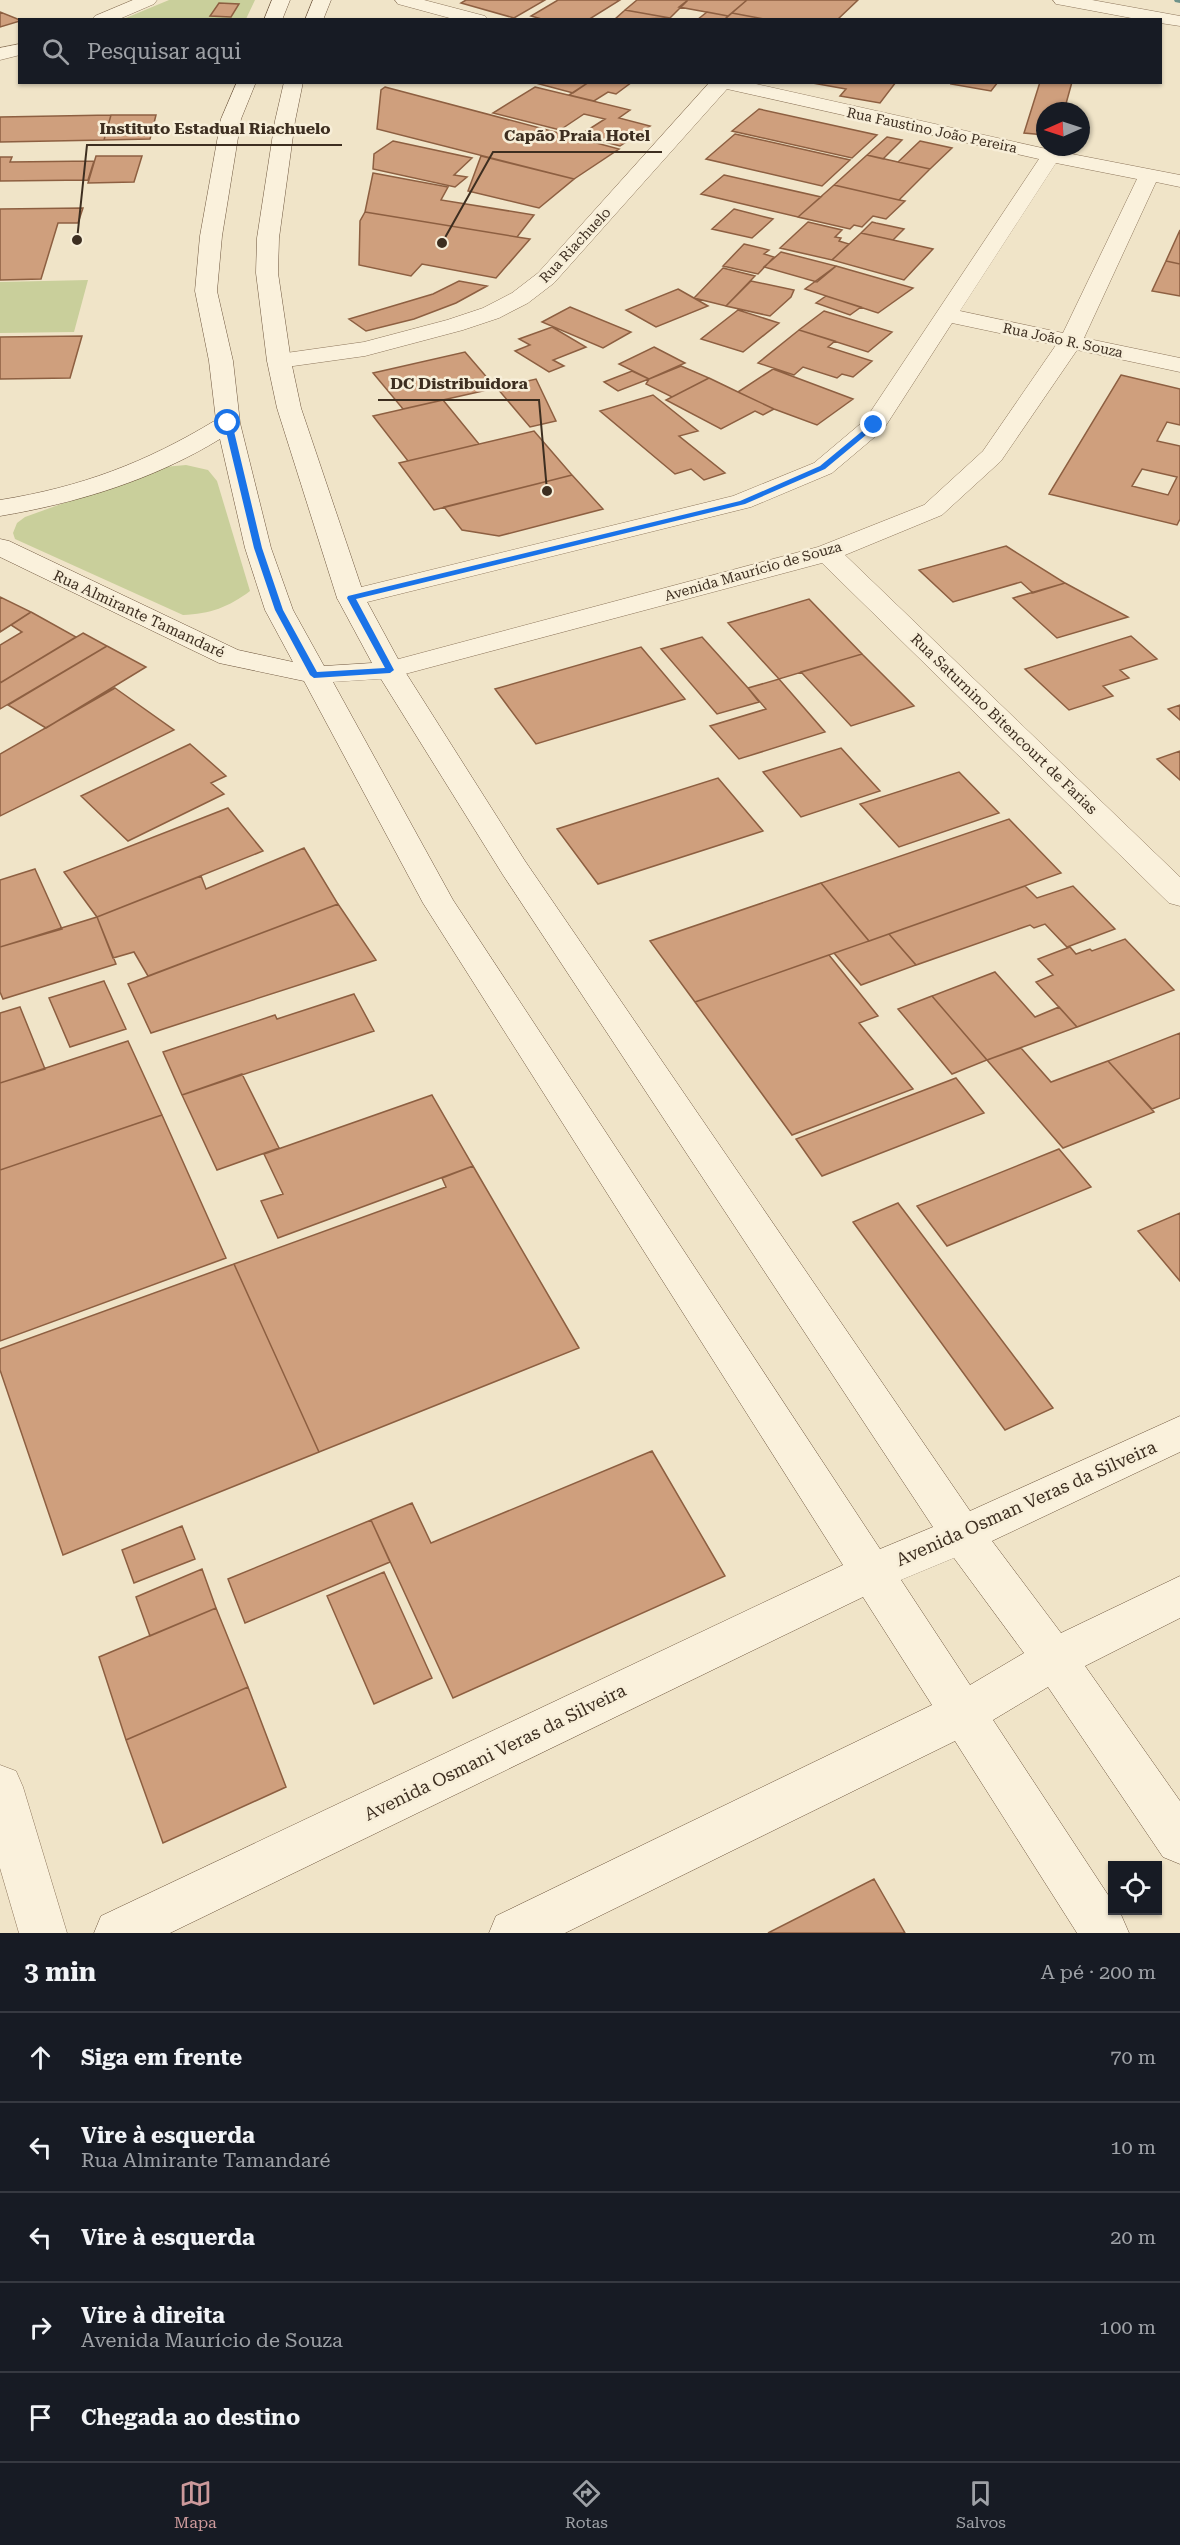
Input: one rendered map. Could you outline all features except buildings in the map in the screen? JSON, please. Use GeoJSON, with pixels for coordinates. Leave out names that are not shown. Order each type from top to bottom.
{"type":"FeatureCollection","features":[{"type":"Feature","properties":{"kind":"street"},"geometry":{"type":"LineString","coordinates":[[105,18],[148,0]]}},
{"type":"Feature","properties":{"kind":"street"},"geometry":{"type":"LineString","coordinates":[[274,18],[281,0]]}},
{"type":"Feature","properties":{"kind":"street"},"geometry":{"type":"LineString","coordinates":[[316,18],[322,0]]}},
{"type":"Feature","properties":{"kind":"street"},"geometry":{"type":"LineString","coordinates":[[404,0],[472,18]]}},
{"type":"Feature","properties":{"kind":"street"},"geometry":{"type":"LineString","coordinates":[[1062,0],[1180,21]]}},
{"type":"Feature","properties":{"kind":"street"},"geometry":{"type":"LineString","coordinates":[[0,54],[18,50]]}},
{"type":"Feature","properties":{"kind":"street"},"geometry":{"type":"LineString","coordinates":[[246,84],[231,119],[210,236],[206,291],[221,361],[228,423],[258,548],[279,610],[439,903],[1105,1933]]}},
{"type":"Feature","properties":{"kind":"street"},"geometry":{"type":"LineString","coordinates":[[294,84],[285,121],[268,238],[267,273],[279,361],[292,418],[351,598],[390,670],[514,868],[962,1535],[1054,1659],[1180,1841]]}},
{"type":"Feature","properties":{"kind":"street","name":"Rua Riachuelo"},"geometry":{"type":"LineString","coordinates":[[279,361],[365,349],[491,313],[520,298],[546,278],[720,84]]}},
{"type":"Feature","properties":{"kind":"street","name":"Rua Faustino João Pereira"},"geometry":{"type":"LineString","coordinates":[[726,84],[1036,153]]}},
{"type":"Feature","properties":{"kind":"street"},"geometry":{"type":"LineString","coordinates":[[351,598],[742,502],[823,468],[874,425],[1051,156]]}},
{"type":"Feature","properties":{"kind":"street","name":"Rua Faustino João Pereira"},"geometry":{"type":"LineString","coordinates":[[1051,156],[1180,181]]}},
{"type":"Feature","properties":{"kind":"street","name":"Avenida Maurício de Souza"},"geometry":{"type":"LineString","coordinates":[[390,670],[827,553],[933,510],[992,456],[1071,341],[1149,175]]}},
{"type":"Feature","properties":{"kind":"street","name":"Rua João R. Souza"},"geometry":{"type":"LineString","coordinates":[[946,315],[1180,364]]}},
{"type":"Feature","properties":{"kind":"street"},"geometry":{"type":"LineString","coordinates":[[0,508],[27,504],[108,481],[157,462],[228,423]]}},
{"type":"Feature","properties":{"kind":"street","name":"Rua Almirante Tamandaré"},"geometry":{"type":"LineString","coordinates":[[0,547],[229,657],[314,675],[390,670]]}},
{"type":"Feature","properties":{"kind":"street","name":"Rua Saturnino Bitencourt de Farias"},"geometry":{"type":"LineString","coordinates":[[827,553],[1180,895]]}},
{"type":"Feature","properties":{"kind":"street","name":"Avenida Osman Veras da Silveira"},"geometry":{"type":"LineString","coordinates":[[872,1572],[962,1535],[1180,1433]]}},
{"type":"Feature","properties":{"kind":"street","name":"Avenida Osmani Veras da Silveira"},"geometry":{"type":"LineString","coordinates":[[118,1933],[872,1572]]}},
{"type":"Feature","properties":{"kind":"street"},"geometry":{"type":"LineString","coordinates":[[513,1933],[962,1714],[1054,1659],[1180,1596]]}},
{"type":"Feature","properties":{"kind":"street"},"geometry":{"type":"LineString","coordinates":[[0,1787],[43,1933]]}},
{"type":"Feature","properties":{"kind":"green space"},"geometry":{"type":"Polygon","coordinates":[[[169,0],[255,0],[246,18],[126,18],[169,0]]]}},
{"type":"Feature","properties":{"kind":"green space"},"geometry":{"type":"Polygon","coordinates":[[[88,280],[74,332],[0,333],[0,282],[88,280]]]}},
{"type":"Feature","properties":{"kind":"green space"},"geometry":{"type":"Polygon","coordinates":[[[186,465],[208,470],[217,481],[250,591],[227,605],[211,611],[183,615],[15,539],[13,533],[17,523],[25,517],[164,467],[186,465]]]}},
{"type":"Feature","properties":{"kind":"place","name":"Instituto Estadual Riachuelo"},"geometry":{"type":"Point","coordinates":[77,240]}},
{"type":"Feature","properties":{"kind":"place","name":"Capão Praia Hotel"},"geometry":{"type":"Point","coordinates":[442,243]}},
{"type":"Feature","properties":{"kind":"place","name":"DC Distribuidora"},"geometry":{"type":"Point","coordinates":[547,491]}},
{"type":"Feature","properties":{"kind":"route"},"geometry":{"type":"LineString","coordinates":[[228,423],[258,548],[279,610],[314,675],[390,670],[351,598],[742,502],[823,468],[874,425]]}}]}
